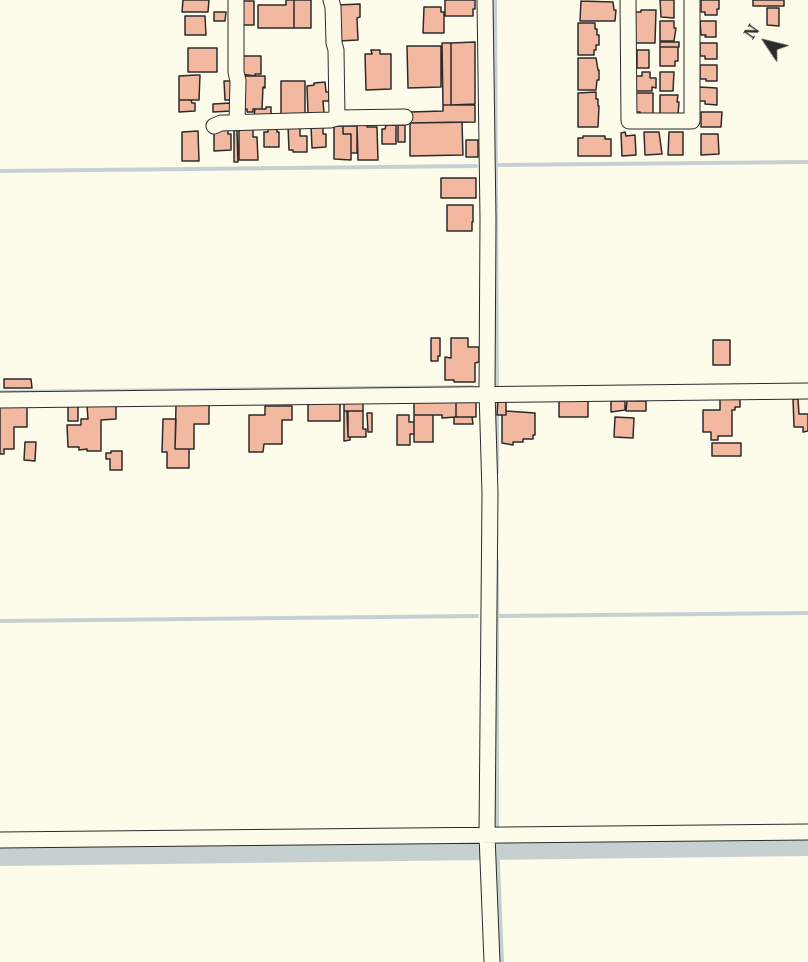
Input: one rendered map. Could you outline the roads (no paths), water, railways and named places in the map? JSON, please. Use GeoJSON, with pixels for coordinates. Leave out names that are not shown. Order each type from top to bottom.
{"type":"FeatureCollection","features":[{"type":"Feature","properties":{"kind":"street"},"geometry":{"type":"LineString","coordinates":[[236,0],[237,122]]}},
{"type":"Feature","properties":{"kind":"street"},"geometry":{"type":"LineString","coordinates":[[331,0],[336,51],[337,118]]}},
{"type":"Feature","properties":{"kind":"street"},"geometry":{"type":"LineString","coordinates":[[485,0],[491,391],[489,493],[492,836],[488,857],[492,962]]}},
{"type":"Feature","properties":{"kind":"street"},"geometry":{"type":"LineString","coordinates":[[628,0],[629,121],[692,121],[692,0]]}},
{"type":"Feature","properties":{"kind":"street"},"geometry":{"type":"LineString","coordinates":[[214,126],[237,122],[405,117]]}},
{"type":"Feature","properties":{"kind":"street"},"geometry":{"type":"LineString","coordinates":[[0,400],[491,391],[808,392]]}},
{"type":"Feature","properties":{"kind":"street"},"geometry":{"type":"LineString","coordinates":[[0,840],[808,832]]}},
{"type":"Feature","properties":{"kind":"waterway"},"geometry":{"type":"LineString","coordinates":[[495,0],[497,391]]}},
{"type":"Feature","properties":{"kind":"waterway"},"geometry":{"type":"LineString","coordinates":[[498,165],[808,162]]}},
{"type":"Feature","properties":{"kind":"waterway"},"geometry":{"type":"LineString","coordinates":[[0,171],[476,166]]}},
{"type":"Feature","properties":{"kind":"waterway"},"geometry":{"type":"LineString","coordinates":[[0,392],[476,388]]}},
{"type":"Feature","properties":{"kind":"waterway"},"geometry":{"type":"LineString","coordinates":[[497,399],[497,472]]}},
{"type":"Feature","properties":{"kind":"waterway"},"geometry":{"type":"LineString","coordinates":[[497,561],[497,832]]}},
{"type":"Feature","properties":{"kind":"waterway"},"geometry":{"type":"LineString","coordinates":[[497,616],[808,613]]}},
{"type":"Feature","properties":{"kind":"waterway"},"geometry":{"type":"LineString","coordinates":[[0,621],[477,616]]}},
{"type":"Feature","properties":{"kind":"waterway"},"geometry":{"type":"LineString","coordinates":[[497,840],[502,962]]}},
{"type":"Feature","properties":{"kind":"waterway"},"geometry":{"type":"LineString","coordinates":[[0,854],[808,844]]}}]}
